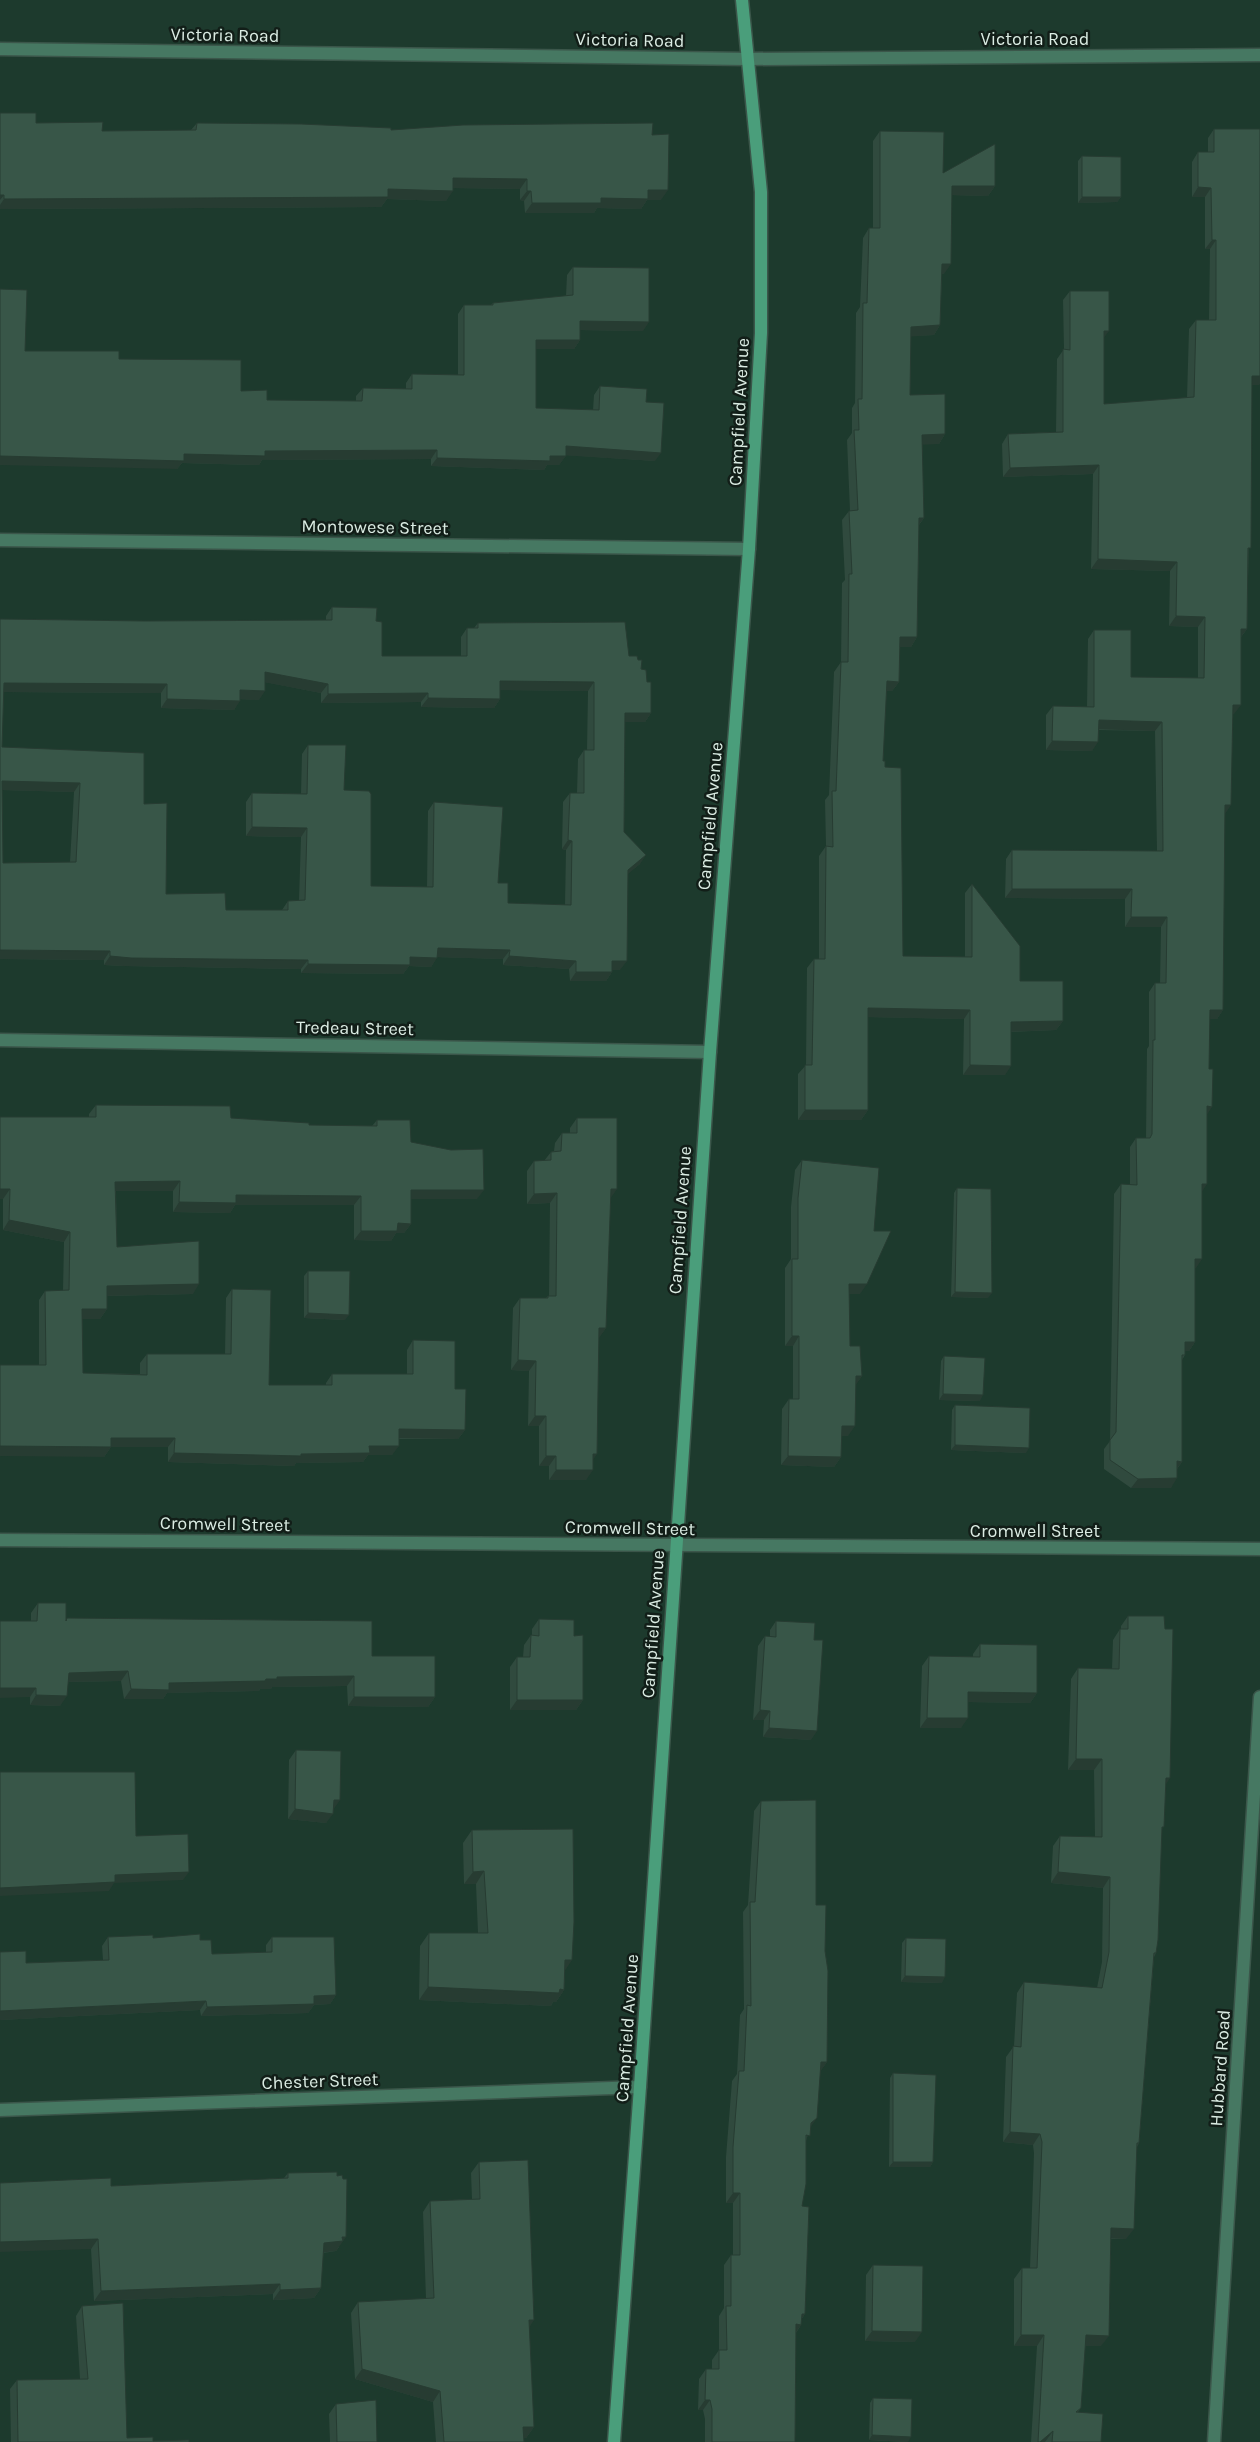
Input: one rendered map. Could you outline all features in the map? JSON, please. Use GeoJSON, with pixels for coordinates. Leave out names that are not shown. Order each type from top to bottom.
{"type":"FeatureCollection","features":[{"type":"Feature","properties":{"kind":"street","name":"Campfield Avenue"},"geometry":{"type":"LineString","coordinates":[[614,2442],[710,1052],[749,549],[761,333],[761,192],[742,0]]}},
{"type":"Feature","properties":{"kind":"street","name":"Victoria Road"},"geometry":{"type":"LineString","coordinates":[[0,49],[747,59],[1260,55]]}},
{"type":"Feature","properties":{"kind":"street","name":"Montowese Street"},"geometry":{"type":"LineString","coordinates":[[0,540],[749,549]]}},
{"type":"Feature","properties":{"kind":"street","name":"Tredeau Street"},"geometry":{"type":"LineString","coordinates":[[0,1040],[710,1052]]}},
{"type":"Feature","properties":{"kind":"street","name":"Cromwell Street"},"geometry":{"type":"LineString","coordinates":[[0,1540],[1260,1549]]}},
{"type":"Feature","properties":{"kind":"street","name":"Hubbard Road"},"geometry":{"type":"LineString","coordinates":[[1214,2442],[1260,1697]]}},
{"type":"Feature","properties":{"kind":"street","name":"Chester Street"},"geometry":{"type":"LineString","coordinates":[[0,2110],[640,2086]]}},
{"type":"Feature","properties":{"kind":"building"},"geometry":{"type":"Polygon","coordinates":[[[0,113],[36,113],[36,123],[103,122],[102,131],[196,130],[197,123],[301,124],[391,128],[391,130],[463,125],[653,123],[652,135],[669,134],[668,190],[648,190],[648,199],[601,198],[601,203],[532,203],[531,191],[527,191],[527,179],[453,178],[453,191],[388,189],[388,197],[4,199],[4,195],[0,195],[0,113]]]}},
{"type":"Feature","properties":{"kind":"building"},"geometry":{"type":"Polygon","coordinates":[[[1214,129],[1260,129],[1260,376],[1252,376],[1251,548],[1248,548],[1247,629],[1241,629],[1241,705],[1233,705],[1231,805],[1225,805],[1223,1010],[1210,1010],[1209,1069],[1213,1069],[1212,1107],[1207,1106],[1207,1184],[1202,1184],[1202,1259],[1195,1259],[1195,1342],[1185,1342],[1185,1355],[1182,1355],[1182,1462],[1177,1461],[1177,1478],[1138,1479],[1110,1460],[1110,1440],[1116,1432],[1121,1184],[1137,1185],[1136,1138],[1150,1138],[1152,1134],[1155,983],[1166,983],[1167,917],[1131,917],[1132,889],[1012,889],[1012,850],[1163,851],[1162,722],[1099,720],[1098,742],[1052,741],[1053,706],[1094,707],[1094,630],[1131,630],[1131,677],[1204,678],[1205,617],[1176,616],[1177,562],[1098,559],[1099,465],[1010,468],[1008,434],[1063,432],[1063,349],[1070,350],[1070,291],[1109,291],[1109,331],[1104,331],[1104,404],[1194,397],[1196,320],[1216,320],[1216,240],[1212,240],[1211,188],[1198,187],[1198,152],[1214,152],[1214,129]]]}},
{"type":"Feature","properties":{"kind":"building"},"geometry":{"type":"Polygon","coordinates":[[[880,131],[944,132],[943,173],[995,144],[995,186],[952,186],[951,264],[942,264],[940,325],[911,327],[910,395],[945,394],[945,434],[922,435],[924,518],[919,518],[917,637],[900,637],[899,682],[887,681],[883,761],[885,761],[885,767],[901,768],[903,956],[972,957],[972,884],[1020,946],[1020,981],[1063,981],[1063,1021],[1011,1022],[1011,1066],[970,1065],[970,1010],[868,1008],[868,1110],[805,1110],[805,1065],[812,1065],[814,959],[825,959],[826,846],[833,847],[832,791],[836,791],[841,662],[848,662],[849,574],[852,574],[849,511],[858,510],[854,430],[859,430],[858,399],[862,399],[863,303],[867,303],[869,228],[880,228],[880,131]]]}},
{"type":"Feature","properties":{"kind":"building"},"geometry":{"type":"Polygon","coordinates":[[[1082,156],[1121,157],[1121,197],[1082,197],[1082,156]]]}},
{"type":"Feature","properties":{"kind":"building"},"geometry":{"type":"Polygon","coordinates":[[[573,267],[649,268],[649,322],[580,321],[580,340],[536,340],[536,408],[599,410],[600,386],[647,389],[646,402],[664,403],[661,453],[566,446],[566,456],[550,456],[550,461],[437,458],[437,450],[265,451],[265,456],[184,454],[184,461],[0,456],[0,289],[27,290],[25,351],[119,351],[119,359],[241,360],[241,391],[267,390],[267,400],[362,401],[363,388],[412,389],[412,374],[464,375],[464,305],[493,305],[493,303],[573,295],[573,267]]]}},
{"type":"Feature","properties":{"kind":"building"},"geometry":{"type":"Polygon","coordinates":[[[332,607],[377,608],[376,621],[382,622],[382,656],[467,656],[467,628],[478,628],[478,623],[625,622],[629,656],[637,656],[638,660],[642,660],[641,669],[646,670],[647,682],[651,682],[651,713],[625,713],[624,832],[646,855],[628,870],[627,961],[612,961],[612,972],[576,972],[576,961],[509,956],[510,950],[438,948],[437,958],[410,957],[410,965],[308,964],[308,960],[131,958],[110,956],[110,951],[0,950],[0,619],[145,621],[332,620],[332,607]],[[265,672],[265,691],[240,690],[240,701],[167,699],[167,684],[4,683],[2,747],[144,753],[144,804],[167,803],[166,894],[225,893],[226,910],[288,910],[288,901],[305,900],[307,828],[252,827],[252,793],[307,794],[308,745],[346,745],[344,790],[369,791],[371,794],[371,886],[433,887],[434,802],[503,807],[498,883],[508,883],[508,903],[571,905],[572,841],[568,840],[570,793],[584,793],[584,750],[594,750],[594,682],[500,681],[500,699],[428,698],[428,693],[328,694],[328,684],[265,672]],[[2,781],[3,863],[76,862],[80,783],[2,781]]]}},
{"type":"Feature","properties":{"kind":"building"},"geometry":{"type":"Polygon","coordinates":[[[96,1105],[230,1106],[231,1118],[309,1123],[309,1125],[377,1126],[377,1120],[410,1120],[411,1142],[451,1150],[483,1149],[484,1190],[411,1190],[411,1224],[398,1223],[397,1231],[361,1231],[361,1196],[236,1195],[236,1203],[179,1202],[180,1181],[115,1182],[117,1247],[199,1241],[199,1284],[107,1286],[107,1309],[82,1309],[83,1373],[147,1375],[147,1354],[231,1354],[232,1289],[271,1290],[269,1385],[332,1385],[332,1374],[413,1374],[413,1340],[455,1341],[455,1389],[466,1389],[465,1430],[399,1429],[399,1446],[369,1446],[370,1453],[301,1454],[301,1456],[174,1453],[175,1438],[111,1438],[111,1447],[0,1446],[0,1365],[46,1365],[45,1291],[69,1290],[70,1232],[9,1220],[10,1189],[0,1189],[0,1117],[96,1117],[96,1105]]]}},
{"type":"Feature","properties":{"kind":"building"},"geometry":{"type":"Polygon","coordinates":[[[577,1118],[617,1118],[617,1189],[611,1189],[606,1328],[599,1328],[597,1454],[593,1454],[593,1470],[556,1470],[556,1456],[546,1456],[546,1416],[535,1416],[536,1361],[518,1360],[520,1298],[548,1298],[548,1296],[556,1296],[557,1193],[534,1194],[534,1161],[551,1160],[551,1152],[561,1151],[562,1133],[577,1133],[577,1118]]]}},
{"type":"Feature","properties":{"kind":"building"},"geometry":{"type":"Polygon","coordinates":[[[802,1160],[879,1168],[874,1231],[891,1231],[867,1284],[849,1284],[850,1346],[860,1346],[862,1376],[856,1376],[855,1426],[842,1426],[841,1457],[788,1456],[789,1399],[799,1399],[799,1336],[792,1336],[792,1259],[798,1259],[798,1198],[802,1160]]]}},
{"type":"Feature","properties":{"kind":"building"},"geometry":{"type":"Polygon","coordinates":[[[957,1188],[991,1189],[992,1293],[955,1292],[957,1188]]]}},
{"type":"Feature","properties":{"kind":"building"},"geometry":{"type":"Polygon","coordinates":[[[308,1271],[350,1271],[349,1315],[308,1313],[308,1271]]]}},
{"type":"Feature","properties":{"kind":"building"},"geometry":{"type":"Polygon","coordinates":[[[944,1356],[985,1358],[983,1395],[943,1394],[944,1356]]]}},
{"type":"Feature","properties":{"kind":"building"},"geometry":{"type":"Polygon","coordinates":[[[955,1405],[1030,1408],[1029,1448],[955,1445],[955,1405]]]}},
{"type":"Feature","properties":{"kind":"building"},"geometry":{"type":"Polygon","coordinates":[[[38,1603],[66,1603],[66,1621],[67,1618],[372,1621],[372,1656],[435,1656],[435,1697],[354,1697],[354,1676],[277,1677],[277,1679],[266,1679],[265,1681],[169,1683],[169,1690],[131,1689],[128,1671],[69,1673],[67,1696],[36,1695],[36,1688],[0,1688],[0,1621],[37,1621],[38,1603]]]}},
{"type":"Feature","properties":{"kind":"building"},"geometry":{"type":"Polygon","coordinates":[[[1128,1616],[1164,1616],[1165,1629],[1173,1629],[1170,1778],[1166,1778],[1164,1827],[1162,1827],[1158,1940],[1156,1953],[1154,1953],[1139,2143],[1137,2143],[1134,2229],[1111,2228],[1109,2336],[1086,2335],[1081,2408],[1076,2412],[1103,2414],[1101,2442],[1052,2442],[1053,2431],[1038,2442],[1044,2335],[1021,2335],[1022,2268],[1037,2268],[1042,2142],[1040,2134],[1010,2132],[1013,2046],[1021,2047],[1024,1982],[1102,1988],[1109,1952],[1110,1877],[1058,1872],[1060,1836],[1102,1837],[1102,1759],[1076,1759],[1078,1668],[1119,1669],[1120,1629],[1128,1629],[1128,1616]]]}},
{"type":"Feature","properties":{"kind":"building"},"geometry":{"type":"Polygon","coordinates":[[[539,1619],[574,1620],[574,1636],[583,1635],[583,1700],[517,1700],[517,1657],[530,1657],[531,1635],[539,1636],[539,1619]]]}},
{"type":"Feature","properties":{"kind":"building"},"geometry":{"type":"Polygon","coordinates":[[[776,1621],[815,1623],[814,1640],[823,1640],[817,1731],[769,1728],[770,1711],[760,1710],[765,1636],[776,1637],[776,1621]]]}},
{"type":"Feature","properties":{"kind":"building"},"geometry":{"type":"Polygon","coordinates":[[[980,1644],[1037,1645],[1037,1693],[968,1692],[968,1718],[927,1718],[929,1656],[980,1657],[980,1644]]]}},
{"type":"Feature","properties":{"kind":"building"},"geometry":{"type":"Polygon","coordinates":[[[296,1750],[341,1751],[340,1800],[334,1800],[333,1814],[295,1809],[296,1750]]]}},
{"type":"Feature","properties":{"kind":"building"},"geometry":{"type":"Polygon","coordinates":[[[0,1772],[135,1772],[136,1836],[188,1834],[189,1872],[115,1875],[115,1882],[0,1888],[0,1772]]]}},
{"type":"Feature","properties":{"kind":"building"},"geometry":{"type":"Polygon","coordinates":[[[816,1800],[816,1905],[826,1905],[825,1951],[828,1971],[827,2062],[821,2062],[817,2118],[811,2123],[810,2136],[806,2135],[806,2184],[802,2206],[809,2207],[805,2314],[802,2314],[801,2325],[796,2324],[795,2442],[712,2442],[712,2409],[710,2400],[705,2400],[706,2369],[719,2369],[719,2350],[727,2350],[726,2306],[731,2306],[731,2255],[740,2255],[740,2193],[733,2193],[733,2147],[739,2071],[744,2071],[747,2005],[751,2006],[750,1902],[755,1902],[761,1801],[816,1800]]]}},
{"type":"Feature","properties":{"kind":"building"},"geometry":{"type":"Polygon","coordinates":[[[573,1829],[574,1922],[572,1960],[565,1960],[564,1990],[560,1989],[559,1993],[428,1987],[429,1933],[488,1933],[484,1871],[473,1872],[472,1830],[573,1829]]]}},
{"type":"Feature","properties":{"kind":"building"},"geometry":{"type":"Polygon","coordinates":[[[200,1934],[200,1940],[211,1940],[212,1954],[272,1952],[272,1937],[334,1937],[336,1995],[314,1996],[314,2004],[207,2007],[206,2001],[0,2011],[0,1952],[26,1951],[26,1963],[109,1960],[108,1937],[153,1935],[153,1938],[200,1934]]]}},
{"type":"Feature","properties":{"kind":"building"},"geometry":{"type":"Polygon","coordinates":[[[906,1938],[946,1939],[945,1977],[905,1976],[906,1938]]]}},
{"type":"Feature","properties":{"kind":"building"},"geometry":{"type":"Polygon","coordinates":[[[893,2073],[936,2075],[933,2162],[893,2162],[893,2073]]]}},
{"type":"Feature","properties":{"kind":"building"},"geometry":{"type":"Polygon","coordinates":[[[528,2160],[534,2320],[529,2320],[534,2427],[523,2427],[524,2442],[444,2442],[440,2391],[362,2369],[358,2302],[434,2298],[430,2201],[480,2199],[479,2162],[528,2160]]]}},
{"type":"Feature","properties":{"kind":"building"},"geometry":{"type":"Polygon","coordinates":[[[337,2172],[337,2176],[342,2175],[343,2179],[347,2179],[346,2237],[342,2237],[343,2241],[324,2243],[321,2288],[280,2290],[280,2284],[101,2291],[98,2239],[0,2242],[0,2183],[111,2178],[111,2186],[288,2178],[288,2173],[337,2172]]]}},
{"type":"Feature","properties":{"kind":"building"},"geometry":{"type":"Polygon","coordinates":[[[873,2265],[923,2266],[922,2332],[872,2331],[873,2265]]]}},
{"type":"Feature","properties":{"kind":"building"},"geometry":{"type":"Polygon","coordinates":[[[123,2303],[127,2438],[153,2437],[153,2441],[189,2440],[189,2442],[18,2442],[17,2380],[88,2379],[82,2306],[123,2303]]]}},
{"type":"Feature","properties":{"kind":"building"},"geometry":{"type":"Polygon","coordinates":[[[873,2398],[912,2399],[911,2437],[872,2435],[873,2398]]]}},
{"type":"Feature","properties":{"kind":"building"},"geometry":{"type":"Polygon","coordinates":[[[376,2400],[377,2442],[337,2442],[336,2404],[376,2400]]]}}]}
